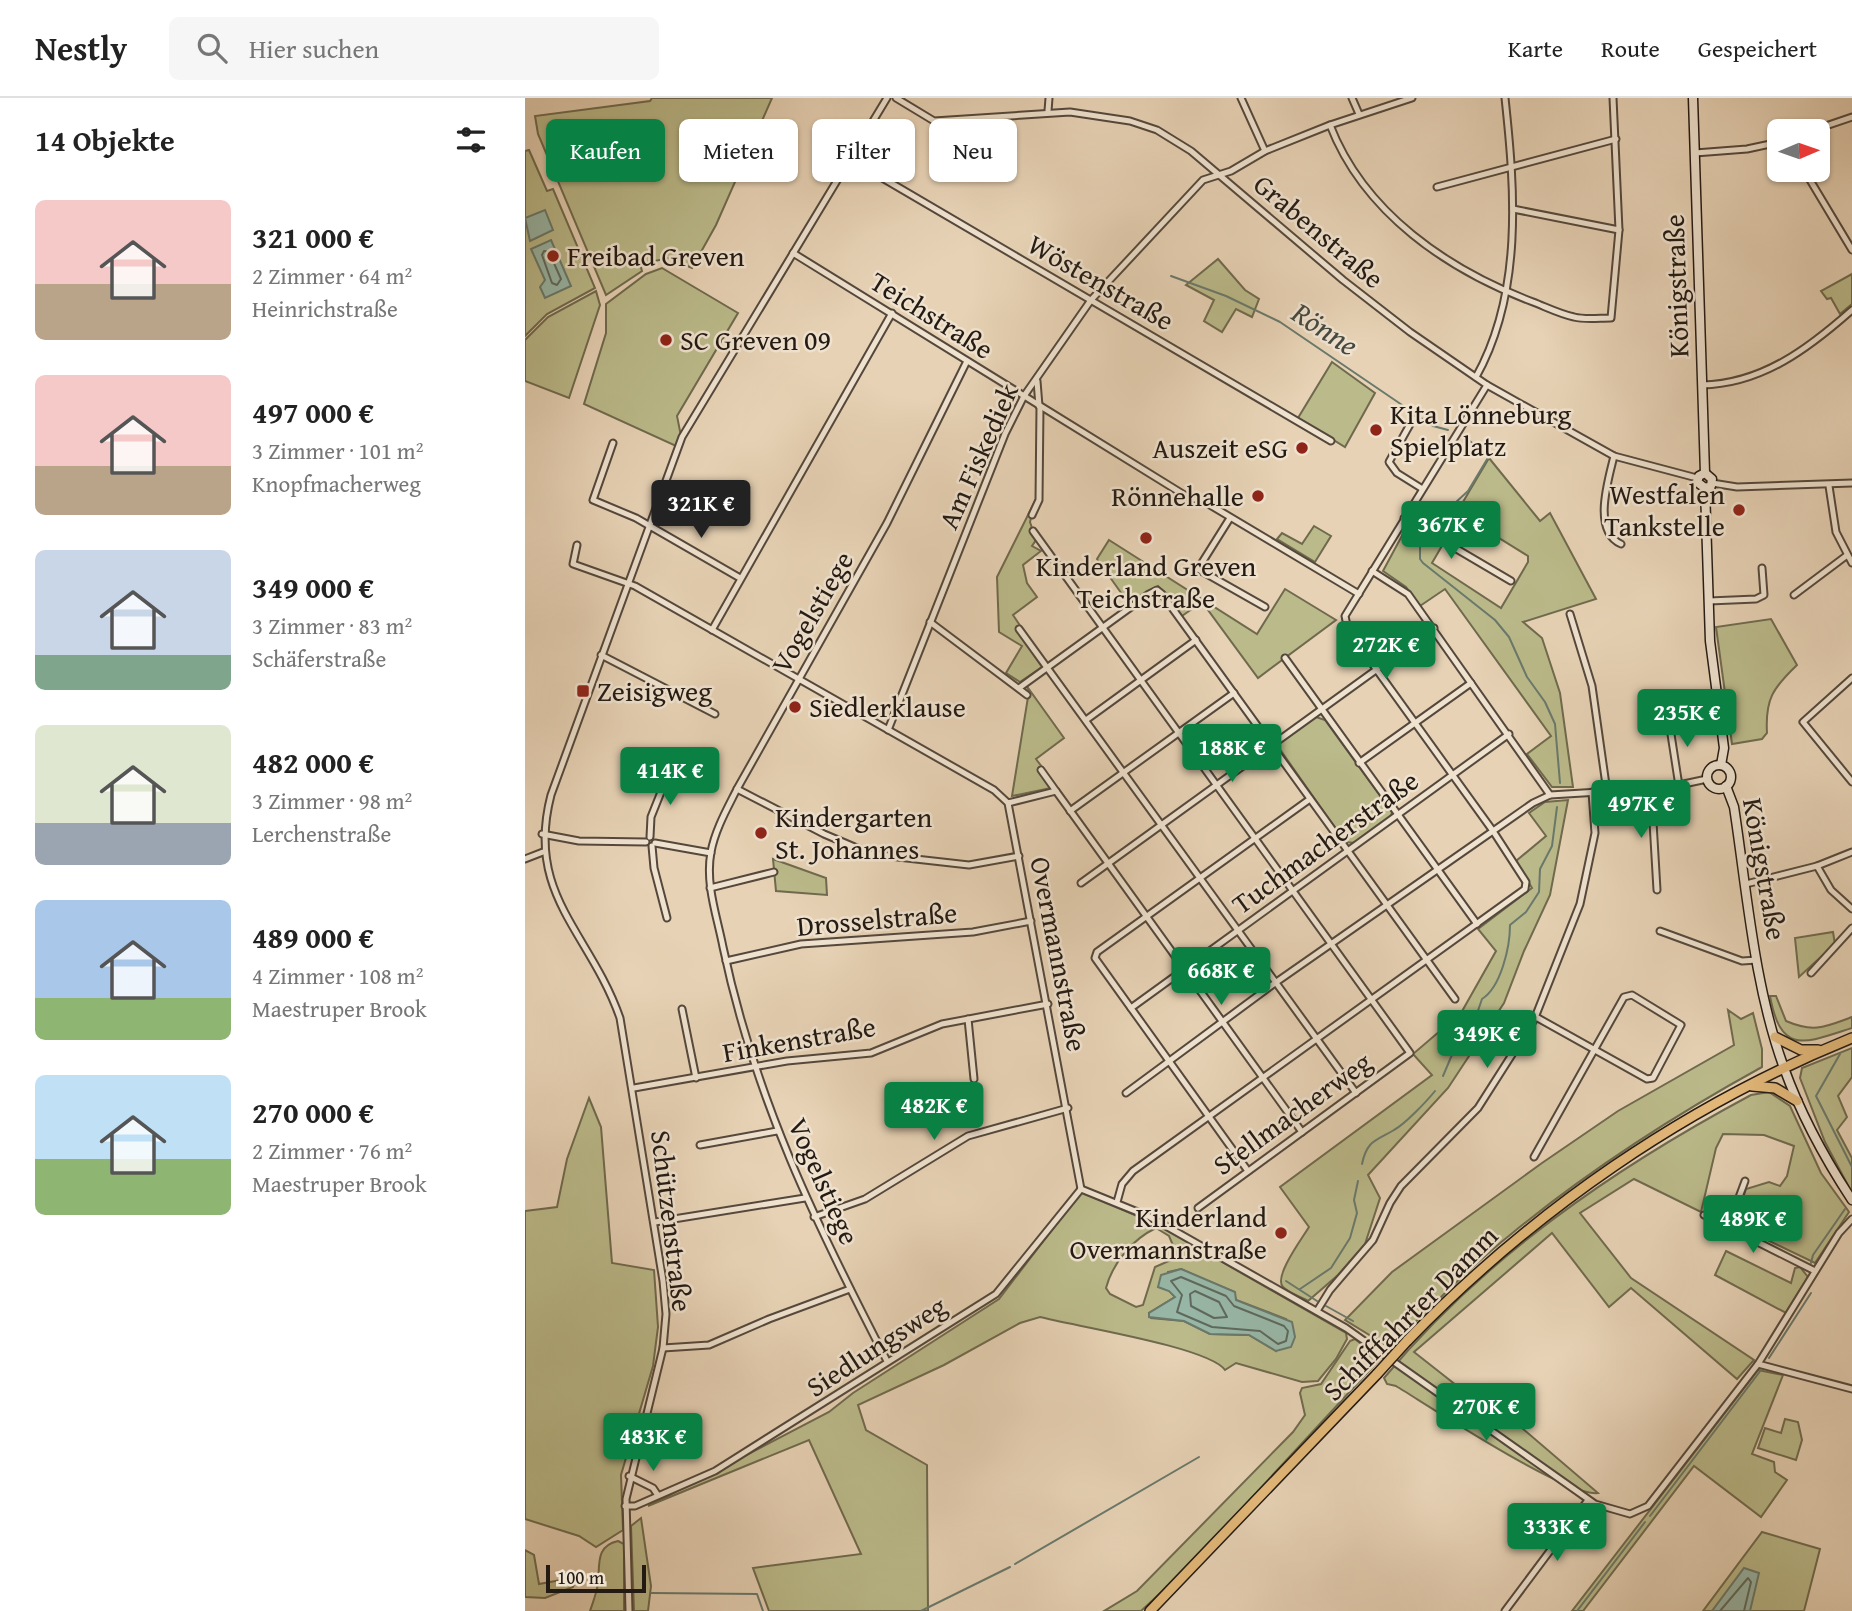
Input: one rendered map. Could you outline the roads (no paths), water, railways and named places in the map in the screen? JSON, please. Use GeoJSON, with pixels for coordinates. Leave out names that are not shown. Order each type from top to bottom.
{"type":"FeatureCollection","features":[{"type":"Feature","properties":{"kind":"main road"},"geometry":{"type":"LineString","coordinates":[[1775,1037],[1801,1049],[1823,1049]]}},
{"type":"Feature","properties":{"kind":"main road","name":"Schifffahrter Damm"},"geometry":{"type":"LineString","coordinates":[[1150,1611],[1407,1341],[1473,1276],[1552,1210],[1621,1160],[1783,1067],[1852,1038]]}},
{"type":"Feature","properties":{"kind":"main road"},"geometry":{"type":"LineString","coordinates":[[1750,1086],[1775,1087],[1797,1101]]}},
{"type":"Feature","properties":{"kind":"street","name":"Schützenstraße"},"geometry":{"type":"LineString","coordinates":[[874,119],[887,98]]}},
{"type":"Feature","properties":{"kind":"street","name":"Grabenstraße"},"geometry":{"type":"LineString","coordinates":[[896,98],[934,121],[1048,111],[1102,115],[1157,130],[1178,141],[1343,280],[1410,332],[1487,384],[1614,456],[1701,475]]}},
{"type":"Feature","properties":{"kind":"street"},"geometry":{"type":"LineString","coordinates":[[1048,111],[1049,98]]}},
{"type":"Feature","properties":{"kind":"street"},"geometry":{"type":"LineString","coordinates":[[1241,98],[1265,151]]}},
{"type":"Feature","properties":{"kind":"street"},"geometry":{"type":"LineString","coordinates":[[1352,98],[1359,114]]}},
{"type":"Feature","properties":{"kind":"street","name":"Am Fiskediek"},"geometry":{"type":"LineString","coordinates":[[888,730],[1005,434],[1024,396],[1091,300],[1195,186],[1217,174],[1243,166],[1265,151],[1359,114],[1412,98]]}},
{"type":"Feature","properties":{"kind":"street"},"geometry":{"type":"LineString","coordinates":[[1476,377],[1497,329],[1505,292],[1513,209],[1512,167],[1504,98]]}},
{"type":"Feature","properties":{"kind":"street"},"geometry":{"type":"LineString","coordinates":[[1330,125],[1341,155],[1357,179],[1405,228],[1466,274],[1505,292],[1574,317],[1611,318],[1619,230],[1612,98]]}},
{"type":"Feature","properties":{"kind":"street","name":"Königstraße"},"geometry":{"type":"LineString","coordinates":[[1693,98],[1702,385],[1701,475]]}},
{"type":"Feature","properties":{"kind":"street"},"geometry":{"type":"LineString","coordinates":[[1831,124],[1852,117]]}},
{"type":"Feature","properties":{"kind":"street"},"geometry":{"type":"LineString","coordinates":[[1437,187],[1616,139]]}},
{"type":"Feature","properties":{"kind":"street"},"geometry":{"type":"LineString","coordinates":[[1695,153],[1767,145]]}},
{"type":"Feature","properties":{"kind":"street","name":"Schützenstraße"},"geometry":{"type":"LineString","coordinates":[[629,1611],[625,1506],[629,1476],[663,1348],[666,1314],[655,1222],[627,1046],[613,999],[554,894],[543,852],[542,834],[551,795],[682,437],[836,182]]}},
{"type":"Feature","properties":{"kind":"street","name":"Wöstenstraße"},"geometry":{"type":"LineString","coordinates":[[889,182],[1331,440]]}},
{"type":"Feature","properties":{"kind":"street"},"geometry":{"type":"LineString","coordinates":[[1811,182],[1852,250]]}},
{"type":"Feature","properties":{"kind":"street"},"geometry":{"type":"LineString","coordinates":[[1513,209],[1619,230]]}},
{"type":"Feature","properties":{"kind":"street","name":"Teichstraße"},"geometry":{"type":"LineString","coordinates":[[793,254],[1187,496],[1205,502],[1359,594]]}},
{"type":"Feature","properties":{"kind":"street"},"geometry":{"type":"LineString","coordinates":[[1702,385],[1758,376],[1826,333],[1852,310]]}},
{"type":"Feature","properties":{"kind":"street"},"geometry":{"type":"LineString","coordinates":[[712,629],[892,313]]}},
{"type":"Feature","properties":{"kind":"street","name":"Vogelstiege"},"geometry":{"type":"LineString","coordinates":[[887,1361],[814,1217],[777,1131],[726,961],[710,888],[711,853],[718,827],[737,789],[887,523],[967,361]]}},
{"type":"Feature","properties":{"kind":"street"},"geometry":{"type":"LineString","coordinates":[[1032,515],[1039,500],[1037,378]]}},
{"type":"Feature","properties":{"kind":"street"},"geometry":{"type":"LineString","coordinates":[[1117,1202],[1122,1184],[1133,1171],[1525,889],[1527,882],[1454,775],[1348,630],[1345,616],[1487,384]]}},
{"type":"Feature","properties":{"kind":"street"},"geometry":{"type":"LineString","coordinates":[[1413,419],[1389,462],[1397,473],[1421,488]]}},
{"type":"Feature","properties":{"kind":"street"},"geometry":{"type":"LineString","coordinates":[[613,443],[593,500],[649,525],[740,578]]}},
{"type":"Feature","properties":{"kind":"street"},"geometry":{"type":"LineString","coordinates":[[1614,456],[1607,487],[1605,527],[1609,536],[1622,544]]}},
{"type":"Feature","properties":{"kind":"street"},"geometry":{"type":"LineString","coordinates":[[1708,485],[1711,477],[1701,475],[1699,485],[1829,486],[1852,483]]}},
{"type":"Feature","properties":{"kind":"street","name":"Königstraße"},"geometry":{"type":"LineString","coordinates":[[1708,485],[1709,601],[1713,671],[1724,748],[1721,765]]}},
{"type":"Feature","properties":{"kind":"street"},"geometry":{"type":"LineString","coordinates":[[1829,486],[1831,513],[1845,554],[1852,563]]}},
{"type":"Feature","properties":{"kind":"street"},"geometry":{"type":"LineString","coordinates":[[1230,518],[1198,569],[1265,607]]}},
{"type":"Feature","properties":{"kind":"street"},"geometry":{"type":"LineString","coordinates":[[1404,518],[1511,581]]}},
{"type":"Feature","properties":{"kind":"street"},"geometry":{"type":"LineString","coordinates":[[1033,531],[1371,999]]}},
{"type":"Feature","properties":{"kind":"street"},"geometry":{"type":"LineString","coordinates":[[577,545],[573,564],[627,584],[712,629],[994,790],[1008,803],[1056,791]]}},
{"type":"Feature","properties":{"kind":"street"},"geometry":{"type":"LineString","coordinates":[[1794,595],[1845,554],[1852,545]]}},
{"type":"Feature","properties":{"kind":"street"},"geometry":{"type":"LineString","coordinates":[[1709,601],[1756,598],[1763,595],[1762,568]]}},
{"type":"Feature","properties":{"kind":"street"},"geometry":{"type":"LineString","coordinates":[[1373,571],[1400,586],[1434,628],[1550,795]]}},
{"type":"Feature","properties":{"kind":"street"},"geometry":{"type":"LineString","coordinates":[[1019,688],[1157,590],[1455,999]]}},
{"type":"Feature","properties":{"kind":"street"},"geometry":{"type":"LineString","coordinates":[[1570,614],[1592,686],[1607,792]]}},
{"type":"Feature","properties":{"kind":"street"},"geometry":{"type":"LineString","coordinates":[[930,622],[1027,695]]}},
{"type":"Feature","properties":{"kind":"street"},"geometry":{"type":"LineString","coordinates":[[1081,883],[1434,628]]}},
{"type":"Feature","properties":{"kind":"street"},"geometry":{"type":"LineString","coordinates":[[1019,629],[1356,1093]]}},
{"type":"Feature","properties":{"kind":"street"},"geometry":{"type":"LineString","coordinates":[[1086,720],[1196,640]]}},
{"type":"Feature","properties":{"kind":"street"},"geometry":{"type":"LineString","coordinates":[[601,654],[715,714]]}},
{"type":"Feature","properties":{"kind":"street"},"geometry":{"type":"LineString","coordinates":[[1285,659],[1477,924]]}},
{"type":"Feature","properties":{"kind":"street"},"geometry":{"type":"LineString","coordinates":[[1852,678],[1803,722],[1852,782]]}},
{"type":"Feature","properties":{"kind":"street"},"geometry":{"type":"LineString","coordinates":[[1359,763],[1471,682]]}},
{"type":"Feature","properties":{"kind":"street"},"geometry":{"type":"LineString","coordinates":[[1070,811],[1234,693]]}},
{"type":"Feature","properties":{"kind":"street"},"geometry":{"type":"LineString","coordinates":[[1668,715],[1679,786]]}},
{"type":"Feature","properties":{"kind":"street","name":"Tuchmacherstraße"},"geometry":{"type":"LineString","coordinates":[[1131,1008],[1509,734]]}},
{"type":"Feature","properties":{"kind":"street","name":"Königstraße"},"geometry":{"type":"LineString","coordinates":[[1721,765],[1709,769],[1707,779],[1716,789],[1727,786]]}},
{"type":"Feature","properties":{"kind":"street","name":"Königstraße"},"geometry":{"type":"LineString","coordinates":[[1721,765],[1731,774],[1727,786],[1734,807],[1759,960],[1783,1067],[1818,1143],[1852,1200]]}},
{"type":"Feature","properties":{"kind":"street"},"geometry":{"type":"LineString","coordinates":[[1041,770],[1302,1132]]}},
{"type":"Feature","properties":{"kind":"street"},"geometry":{"type":"LineString","coordinates":[[647,840],[652,817],[669,772]]}},
{"type":"Feature","properties":{"kind":"street"},"geometry":{"type":"LineString","coordinates":[[1126,1093],[1275,983],[1533,803],[1550,795],[1679,786],[1707,779]]}},
{"type":"Feature","properties":{"kind":"street"},"geometry":{"type":"LineString","coordinates":[[1651,788],[1657,890]]}},
{"type":"Feature","properties":{"kind":"street"},"geometry":{"type":"LineString","coordinates":[[737,789],[824,834],[871,853],[969,865],[1019,856]]}},
{"type":"Feature","properties":{"kind":"street"},"geometry":{"type":"LineString","coordinates":[[1317,1311],[1330,1290],[1373,1240],[1401,1186],[1478,1108],[1536,1017],[1580,904],[1595,833],[1592,792]]}},
{"type":"Feature","properties":{"kind":"street"},"geometry":{"type":"LineString","coordinates":[[1248,1171],[1095,958],[1097,952],[1310,799]]}},
{"type":"Feature","properties":{"kind":"street","name":"Overmannstraße"},"geometry":{"type":"LineString","coordinates":[[1008,803],[1068,1108],[1081,1189]]}},
{"type":"Feature","properties":{"kind":"street"},"geometry":{"type":"LineString","coordinates":[[542,834],[579,841],[647,840],[653,844],[711,853]]}},
{"type":"Feature","properties":{"kind":"street"},"geometry":{"type":"LineString","coordinates":[[653,844],[654,868],[667,918]]}},
{"type":"Feature","properties":{"kind":"street"},"geometry":{"type":"LineString","coordinates":[[525,859],[543,852]]}},
{"type":"Feature","properties":{"kind":"street"},"geometry":{"type":"LineString","coordinates":[[1745,884],[1817,866],[1852,852]]}},
{"type":"Feature","properties":{"kind":"street"},"geometry":{"type":"LineString","coordinates":[[1817,866],[1831,890],[1852,909]]}},
{"type":"Feature","properties":{"kind":"street"},"geometry":{"type":"LineString","coordinates":[[710,888],[774,872]]}},
{"type":"Feature","properties":{"kind":"street","name":"Drosselstraße"},"geometry":{"type":"LineString","coordinates":[[726,961],[801,944],[973,932],[1031,921]]}},
{"type":"Feature","properties":{"kind":"street"},"geometry":{"type":"LineString","coordinates":[[1811,973],[1852,928]]}},
{"type":"Feature","properties":{"kind":"street","name":"Königstraße"},"geometry":{"type":"LineString","coordinates":[[1660,932],[1742,961],[1759,960]]}},
{"type":"Feature","properties":{"kind":"street"},"geometry":{"type":"LineString","coordinates":[[1534,1157],[1594,1049],[1624,997],[1632,995],[1681,1025],[1650,1078],[1594,1049],[1536,1017]]}},
{"type":"Feature","properties":{"kind":"street","name":"Stellmacherweg"},"geometry":{"type":"LineString","coordinates":[[1198,1208],[1410,1053],[1371,999]]}},
{"type":"Feature","properties":{"kind":"street","name":"Finkenstraße"},"geometry":{"type":"LineString","coordinates":[[634,1087],[787,1061],[871,1053],[942,1024],[1048,1004]]}},
{"type":"Feature","properties":{"kind":"street"},"geometry":{"type":"LineString","coordinates":[[682,1009],[696,1078]]}},
{"type":"Feature","properties":{"kind":"street"},"geometry":{"type":"LineString","coordinates":[[968,1019],[974,1079]]}},
{"type":"Feature","properties":{"kind":"street"},"geometry":{"type":"LineString","coordinates":[[814,1217],[865,1199],[968,1136],[1068,1108]]}},
{"type":"Feature","properties":{"kind":"street"},"geometry":{"type":"LineString","coordinates":[[700,1145],[777,1131]]}},
{"type":"Feature","properties":{"kind":"street"},"geometry":{"type":"LineString","coordinates":[[1728,1227],[1745,1181]]}},
{"type":"Feature","properties":{"kind":"street"},"geometry":{"type":"LineString","coordinates":[[1081,1189],[1117,1202],[1317,1311],[1399,1365],[1588,1500],[1606,1509],[1630,1514],[1648,1506],[1758,1364],[1839,1233],[1852,1219]]}},
{"type":"Feature","properties":{"kind":"street","name":"Siedlungsweg"},"geometry":{"type":"LineString","coordinates":[[625,1506],[635,1506],[724,1466],[806,1417],[887,1361],[996,1294],[1081,1189]]}},
{"type":"Feature","properties":{"kind":"street"},"geometry":{"type":"LineString","coordinates":[[655,1222],[805,1198]]}},
{"type":"Feature","properties":{"kind":"street"},"geometry":{"type":"LineString","coordinates":[[1704,1215],[1815,1271]]}},
{"type":"Feature","properties":{"kind":"street"},"geometry":{"type":"LineString","coordinates":[[663,1348],[709,1345],[850,1289]]}},
{"type":"Feature","properties":{"kind":"street"},"geometry":{"type":"LineString","coordinates":[[1758,1364],[1852,1389]]}},
{"type":"Feature","properties":{"kind":"street"},"geometry":{"type":"LineString","coordinates":[[629,1476],[653,1488],[657,1494]]}},
{"type":"Feature","properties":{"kind":"street"},"geometry":{"type":"LineString","coordinates":[[1505,1611],[1588,1500]]}},
{"type":"Feature","properties":{"kind":"water"},"geometry":{"type":"Polygon","coordinates":[[[545,210],[553,230],[530,241],[525,218],[545,210]]]}},
{"type":"Feature","properties":{"kind":"water"},"geometry":{"type":"Polygon","coordinates":[[[551,240],[571,286],[545,298],[540,287],[545,280],[531,249],[551,240]]]}},
{"type":"Feature","properties":{"kind":"water"},"geometry":{"type":"Polygon","coordinates":[[[1181,1269],[1235,1292],[1236,1300],[1292,1322],[1295,1337],[1291,1347],[1276,1351],[1249,1335],[1210,1334],[1184,1321],[1149,1317],[1149,1313],[1175,1297],[1169,1291],[1158,1287],[1161,1275],[1181,1269]]]}},
{"type":"Feature","properties":{"kind":"water"},"geometry":{"type":"Polygon","coordinates":[[[1744,1568],[1759,1573],[1750,1611],[1712,1611],[1744,1568]]]}},
{"type":"Feature","properties":{"kind":"waterway","name":"Rönne"},"geometry":{"type":"LineString","coordinates":[[1171,276],[1226,296],[1280,322],[1433,426],[1448,430]]}},
{"type":"Feature","properties":{"kind":"waterway","name":"Rönne"},"geometry":{"type":"LineString","coordinates":[[1429,527],[1468,491],[1489,456],[1462,435]]}},
{"type":"Feature","properties":{"kind":"waterway","name":"Rönne"},"geometry":{"type":"LineString","coordinates":[[1420,535],[1420,559],[1423,563],[1495,620],[1509,637],[1527,677],[1545,702],[1555,724],[1560,783]]}},
{"type":"Feature","properties":{"kind":"waterway","name":"Rönne"},"geometry":{"type":"LineString","coordinates":[[1443,1076],[1457,1043],[1472,1028],[1482,999],[1499,976],[1506,955],[1510,925],[1526,912],[1539,892],[1540,869],[1552,846],[1557,807]]}},
{"type":"Feature","properties":{"kind":"waterway"},"geometry":{"type":"LineString","coordinates":[[1840,1054],[1816,1096],[1852,1167]]}},
{"type":"Feature","properties":{"kind":"waterway","name":"Rönne"},"geometry":{"type":"LineString","coordinates":[[1362,1164],[1370,1146],[1404,1123],[1435,1091]]}},
{"type":"Feature","properties":{"kind":"waterway","name":"Rönne"},"geometry":{"type":"LineString","coordinates":[[1300,1289],[1331,1268],[1350,1238],[1357,1213],[1354,1200],[1358,1181]]}},
{"type":"Feature","properties":{"kind":"waterway"},"geometry":{"type":"LineString","coordinates":[[1811,1263],[1813,1255],[1845,1209]]}},
{"type":"Feature","properties":{"kind":"waterway","name":"Rönne"},"geometry":{"type":"LineString","coordinates":[[1286,1281],[1317,1301]]}},
{"type":"Feature","properties":{"kind":"waterway"},"geometry":{"type":"LineString","coordinates":[[1769,1358],[1811,1293]]}},
{"type":"Feature","properties":{"kind":"waterway","name":"Rönne"},"geometry":{"type":"LineString","coordinates":[[1326,1306],[1353,1321]]}},
{"type":"Feature","properties":{"kind":"waterway"},"geometry":{"type":"LineString","coordinates":[[1650,1516],[1761,1370]]}},
{"type":"Feature","properties":{"kind":"waterway"},"geometry":{"type":"LineString","coordinates":[[1015,1564],[1199,1457]]}},
{"type":"Feature","properties":{"kind":"waterway"},"geometry":{"type":"LineString","coordinates":[[1577,1611],[1645,1522]]}},
{"type":"Feature","properties":{"kind":"waterway"},"geometry":{"type":"LineString","coordinates":[[921,1611],[1010,1567]]}},
{"type":"Feature","properties":{"kind":"waterway"},"geometry":{"type":"LineString","coordinates":[[651,1593],[757,1594],[763,1611]]}},
{"type":"Feature","properties":{"kind":"place","name":"Freibad Greven"},"geometry":{"type":"Point","coordinates":[553,256]}},
{"type":"Feature","properties":{"kind":"place","name":"SC Greven 09"},"geometry":{"type":"Point","coordinates":[666,340]}},
{"type":"Feature","properties":{"kind":"place","name":"Kita Lönneburg Spielplatz"},"geometry":{"type":"Point","coordinates":[1376,430]}},
{"type":"Feature","properties":{"kind":"place","name":"Auszeit eSG"},"geometry":{"type":"Point","coordinates":[1302,448]}},
{"type":"Feature","properties":{"kind":"place","name":"Rönnehalle"},"geometry":{"type":"Point","coordinates":[1258,496]}},
{"type":"Feature","properties":{"kind":"place","name":"Westfalen Tankstelle"},"geometry":{"type":"Point","coordinates":[1739,510]}},
{"type":"Feature","properties":{"kind":"place","name":"Kinderland Greven Teichstraße"},"geometry":{"type":"Point","coordinates":[1146,538]}},
{"type":"Feature","properties":{"kind":"place","name":"Zeisigweg"},"geometry":{"type":"Point","coordinates":[583,691]}},
{"type":"Feature","properties":{"kind":"place","name":"Siedlerklause"},"geometry":{"type":"Point","coordinates":[795,707]}},
{"type":"Feature","properties":{"kind":"place","name":"Kindergarten St. Johannes"},"geometry":{"type":"Point","coordinates":[761,833]}},
{"type":"Feature","properties":{"kind":"place","name":"Kinderland Overmannstraße"},"geometry":{"type":"Point","coordinates":[1281,1233]}}]}
